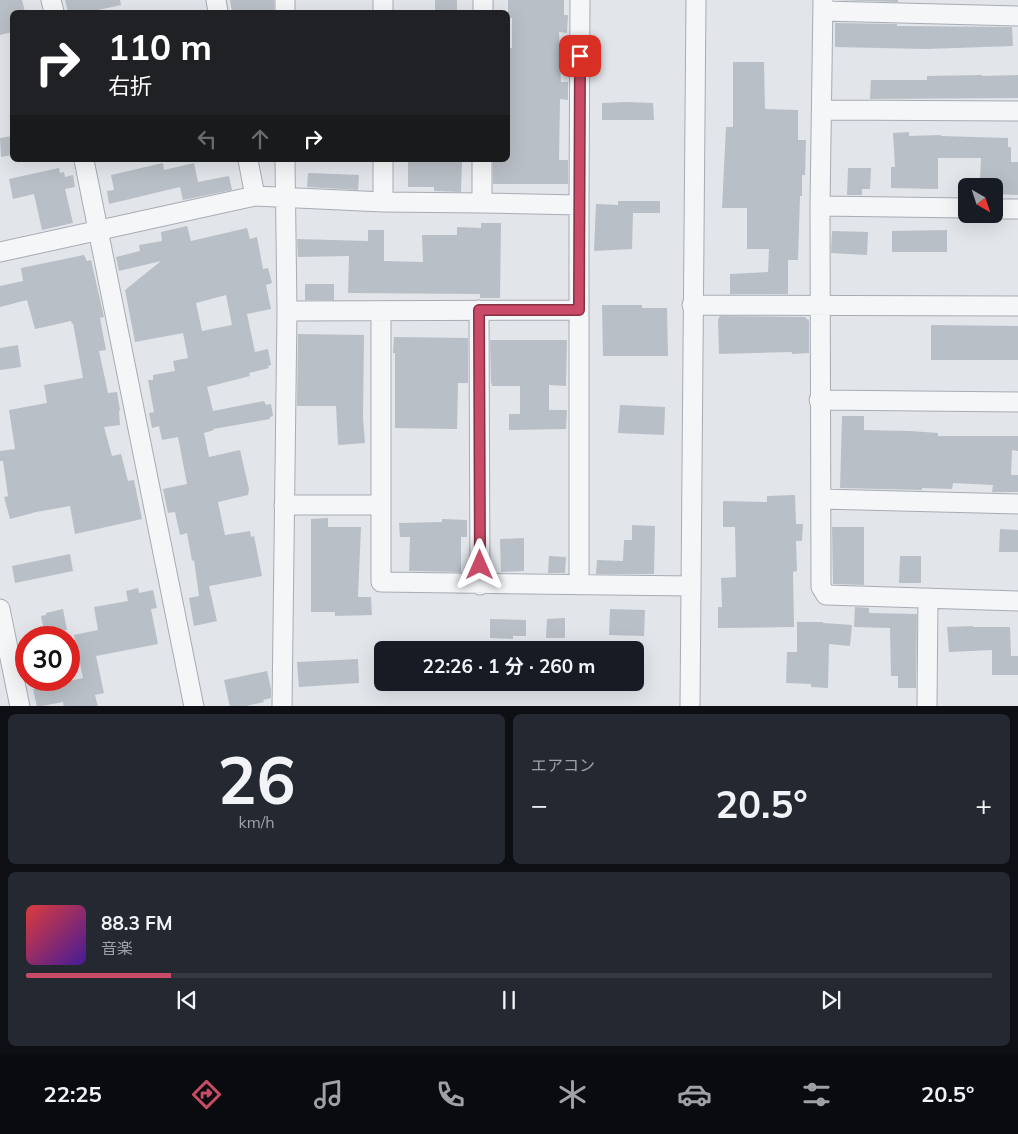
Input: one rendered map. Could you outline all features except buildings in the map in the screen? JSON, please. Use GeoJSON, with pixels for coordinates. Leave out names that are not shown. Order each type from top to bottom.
{"type":"FeatureCollection","features":[{"type":"Feature","properties":{"kind":"street"},"geometry":{"type":"LineString","coordinates":[[579,585],[578,205],[580,0]]}},
{"type":"Feature","properties":{"kind":"street"},"geometry":{"type":"LineString","coordinates":[[690,706],[696,0]]}},
{"type":"Feature","properties":{"kind":"street"},"geometry":{"type":"LineString","coordinates":[[1018,16],[823,5],[819,400],[821,587],[826,595],[1018,601]]}},
{"type":"Feature","properties":{"kind":"street"},"geometry":{"type":"LineString","coordinates":[[823,110],[1018,111]]}},
{"type":"Feature","properties":{"kind":"street"},"geometry":{"type":"LineString","coordinates":[[84,162],[194,706]]}},
{"type":"Feature","properties":{"kind":"street"},"geometry":{"type":"LineString","coordinates":[[248,162],[255,196]]}},
{"type":"Feature","properties":{"kind":"street"},"geometry":{"type":"LineString","coordinates":[[282,706],[287,311],[285,162]]}},
{"type":"Feature","properties":{"kind":"street"},"geometry":{"type":"LineString","coordinates":[[383,162],[383,202]]}},
{"type":"Feature","properties":{"kind":"street"},"geometry":{"type":"LineString","coordinates":[[482,162],[482,203]]}},
{"type":"Feature","properties":{"kind":"street"},"geometry":{"type":"LineString","coordinates":[[0,252],[255,196],[383,202],[578,205]]}},
{"type":"Feature","properties":{"kind":"street"},"geometry":{"type":"LineString","coordinates":[[820,206],[958,208]]}},
{"type":"Feature","properties":{"kind":"street"},"geometry":{"type":"LineString","coordinates":[[1003,209],[1018,209]]}},
{"type":"Feature","properties":{"kind":"street"},"geometry":{"type":"LineString","coordinates":[[692,305],[1018,306]]}},
{"type":"Feature","properties":{"kind":"street"},"geometry":{"type":"LineString","coordinates":[[479,310],[480,584]]}},
{"type":"Feature","properties":{"kind":"street"},"geometry":{"type":"LineString","coordinates":[[287,311],[579,310]]}},
{"type":"Feature","properties":{"kind":"street"},"geometry":{"type":"LineString","coordinates":[[381,311],[381,582],[691,586]]}},
{"type":"Feature","properties":{"kind":"street"},"geometry":{"type":"LineString","coordinates":[[819,400],[1018,402]]}},
{"type":"Feature","properties":{"kind":"street"},"geometry":{"type":"LineString","coordinates":[[821,499],[1018,504]]}},
{"type":"Feature","properties":{"kind":"street"},"geometry":{"type":"LineString","coordinates":[[284,505],[381,505]]}},
{"type":"Feature","properties":{"kind":"street"},"geometry":{"type":"LineString","coordinates":[[927,706],[928,598]]}},
{"type":"Feature","properties":{"kind":"street"},"geometry":{"type":"LineString","coordinates":[[0,609],[20,706]]}},
{"type":"Feature","properties":{"kind":"route"},"geometry":{"type":"LineString","coordinates":[[480,565],[479,310],[579,310],[580,56]]}}]}
